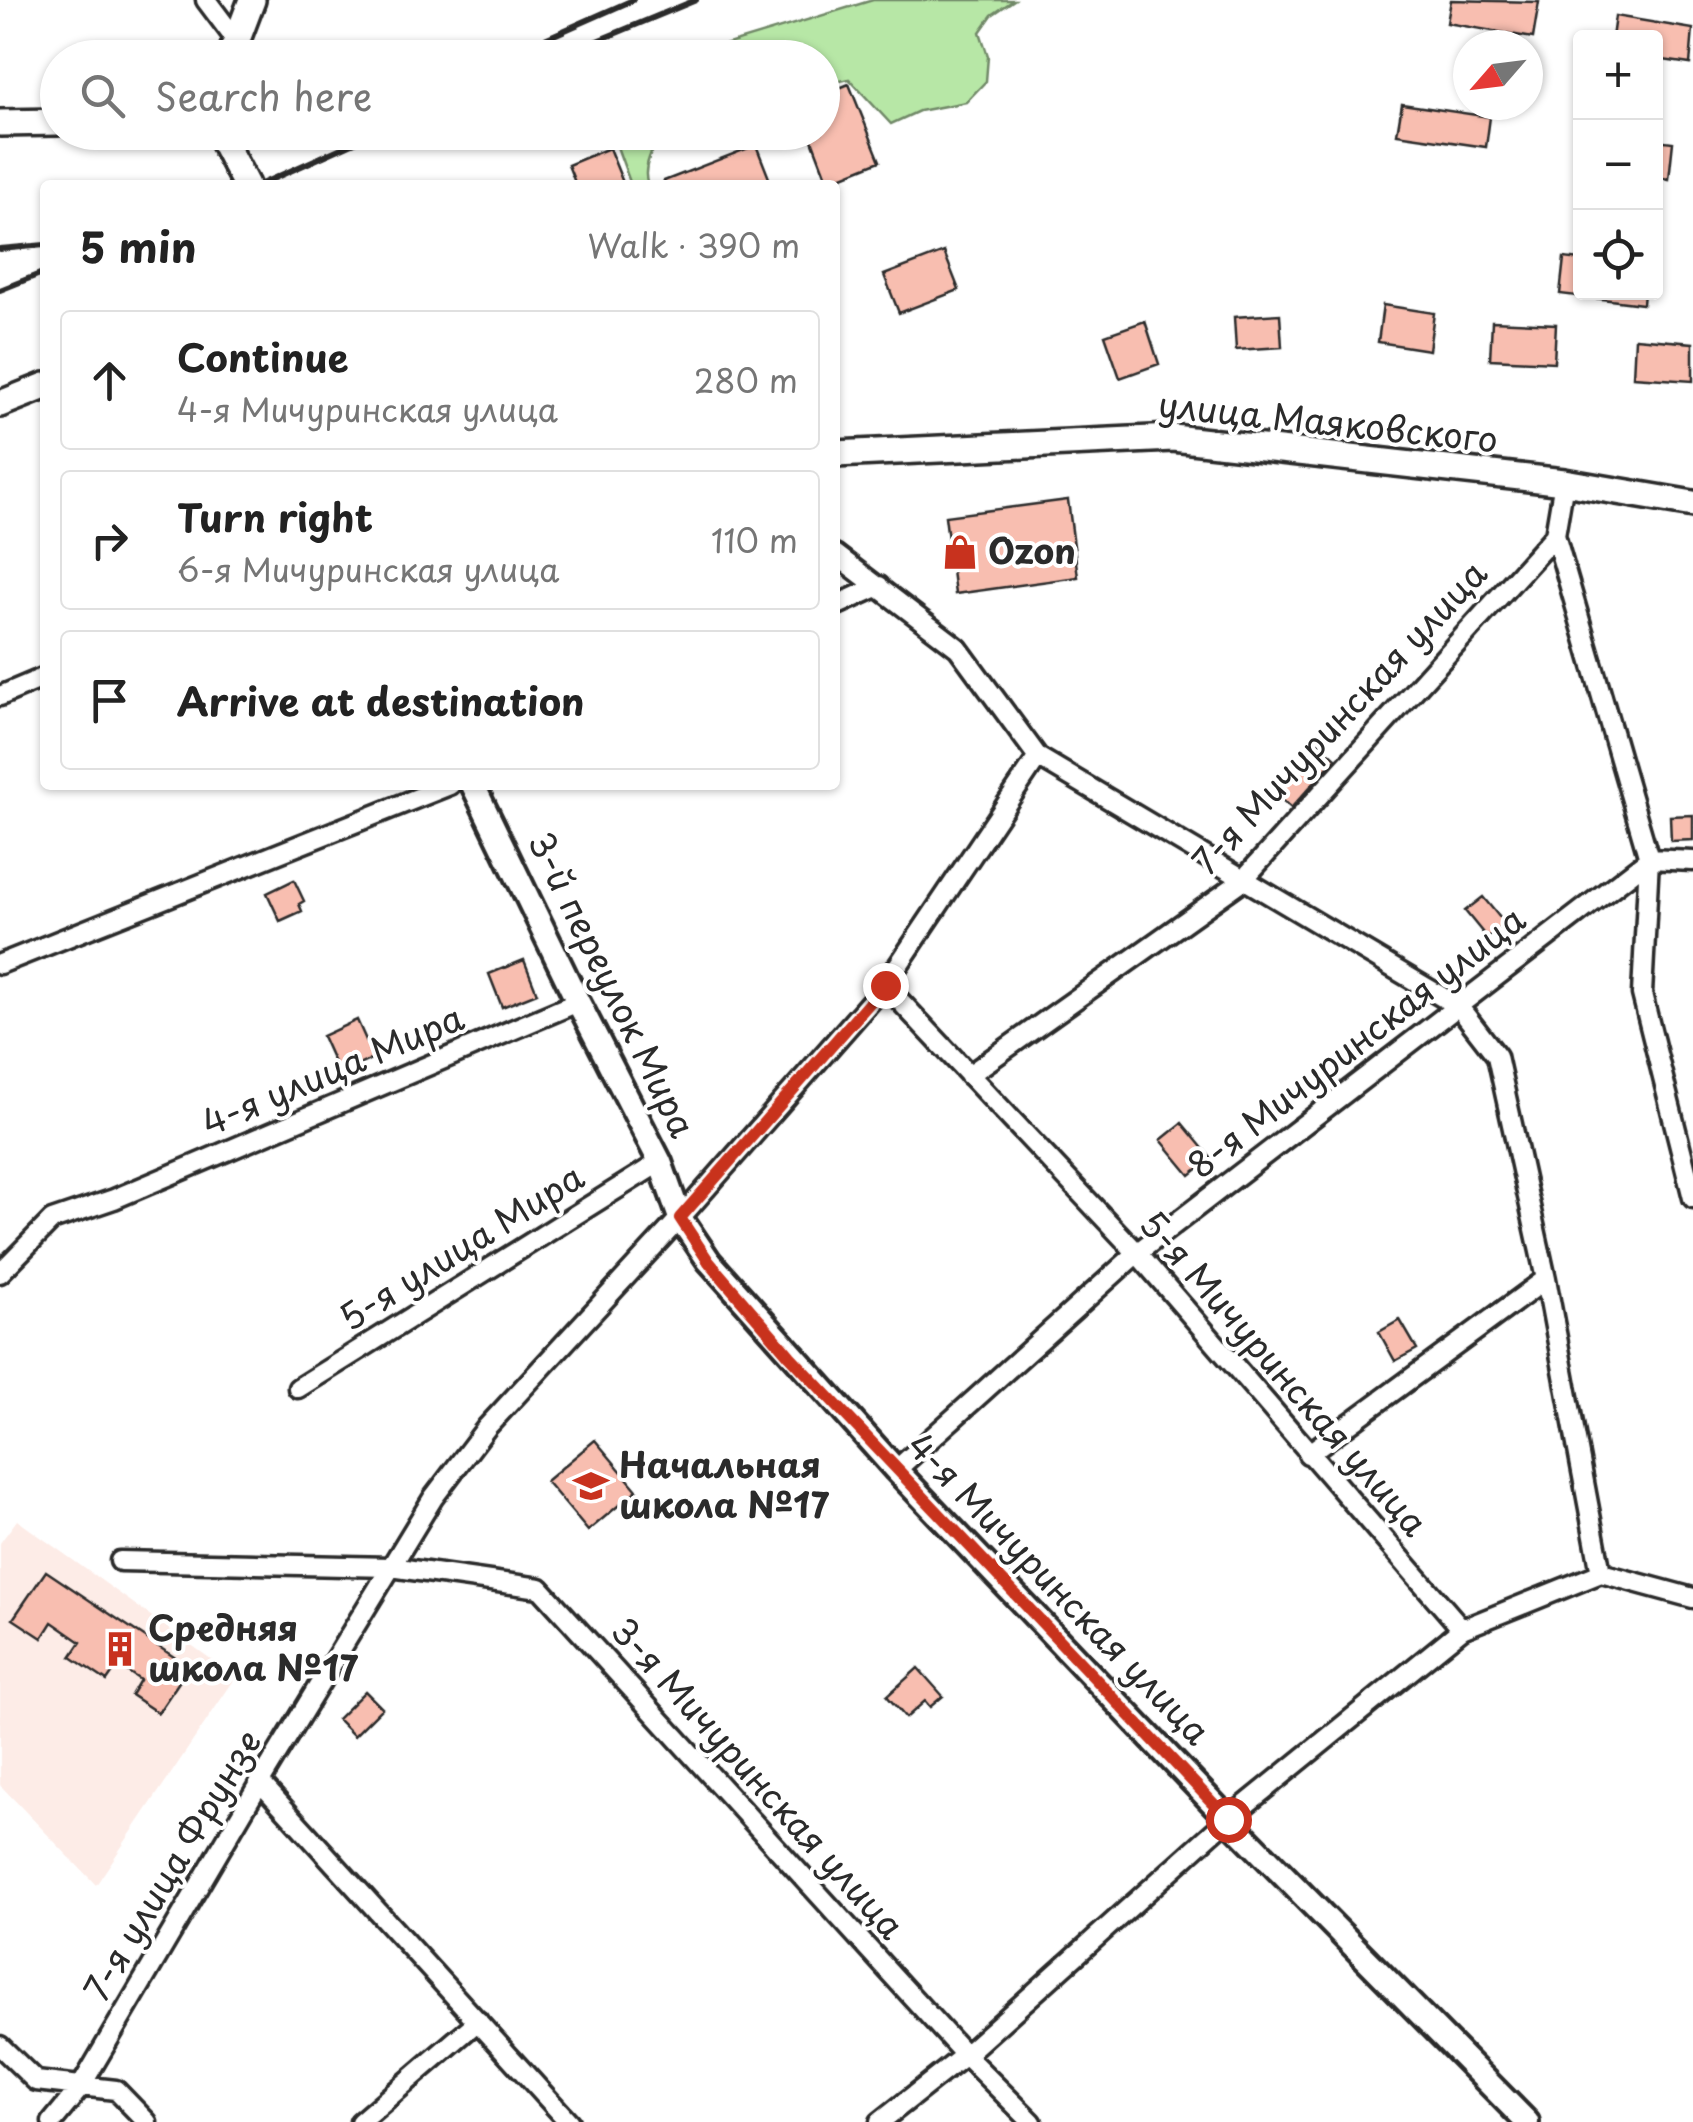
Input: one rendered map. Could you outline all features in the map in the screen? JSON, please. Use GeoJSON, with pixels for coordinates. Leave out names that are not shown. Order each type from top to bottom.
{"type":"FeatureCollection","features":[{"type":"Feature","properties":{"kind":"main road"},"geometry":{"type":"LineString","coordinates":[[236,40],[252,0]]}},
{"type":"Feature","properties":{"kind":"main road"},"geometry":{"type":"LineString","coordinates":[[0,123],[40,122]]}},
{"type":"Feature","properties":{"kind":"main road"},"geometry":{"type":"LineString","coordinates":[[228,150],[243,180]]}},
{"type":"Feature","properties":{"kind":"main road"},"geometry":{"type":"LineString","coordinates":[[0,404],[40,388]]}},
{"type":"Feature","properties":{"kind":"main road","name":"улица Маяковского"},"geometry":{"type":"LineString","coordinates":[[840,454],[1174,438],[1564,482],[1693,504]]}},
{"type":"Feature","properties":{"kind":"street"},"geometry":{"type":"LineString","coordinates":[[206,0],[228,40]]}},
{"type":"Feature","properties":{"kind":"street"},"geometry":{"type":"LineString","coordinates":[[1564,482],[1556,535],[1649,859],[1642,994],[1693,1198]]}},
{"type":"Feature","properties":{"kind":"street","name":"7-я Мичуринская улица"},"geometry":{"type":"LineString","coordinates":[[969,1075],[1242,881],[1556,535]]}},
{"type":"Feature","properties":{"kind":"street"},"geometry":{"type":"LineString","coordinates":[[840,558],[958,648],[1038,757],[1459,1007],[1497,1056],[1546,1279],[1601,1573]]}},
{"type":"Feature","properties":{"kind":"street"},"geometry":{"type":"LineString","coordinates":[[840,604],[879,586]]}},
{"type":"Feature","properties":{"kind":"street"},"geometry":{"type":"LineString","coordinates":[[0,696],[40,679]]}},
{"type":"Feature","properties":{"kind":"street","name":"7-я улица Фрунзе"},"geometry":{"type":"LineString","coordinates":[[52,2122],[80,2088],[433,1498],[487,1427],[680,1218],[885,985],[1038,757]]}},
{"type":"Feature","properties":{"kind":"street"},"geometry":{"type":"LineString","coordinates":[[0,964],[437,790]]}},
{"type":"Feature","properties":{"kind":"street","name":"3-й переулок Мира"},"geometry":{"type":"LineString","coordinates":[[475,790],[660,1162],[680,1218]]}},
{"type":"Feature","properties":{"kind":"street"},"geometry":{"type":"LineString","coordinates":[[1649,859],[1693,861]]}},
{"type":"Feature","properties":{"kind":"street","name":"8-я Мичуринская улица"},"geometry":{"type":"LineString","coordinates":[[896,1470],[1137,1253],[1649,859]]}},
{"type":"Feature","properties":{"kind":"street","name":"5-я Мичуринская улица"},"geometry":{"type":"LineString","coordinates":[[885,985],[1137,1253],[1462,1629]]}},
{"type":"Feature","properties":{"kind":"street","name":"4-я улица Мира"},"geometry":{"type":"LineString","coordinates":[[0,1273],[52,1220],[114,1199],[578,1002]]}},
{"type":"Feature","properties":{"kind":"street","name":"5-я улица Мира"},"geometry":{"type":"LineString","coordinates":[[298,1388],[660,1162]]}},
{"type":"Feature","properties":{"kind":"street","name":"4-я Мичуринская улица"},"geometry":{"type":"LineString","coordinates":[[680,1218],[709,1262],[896,1470],[1228,1819],[1527,2122]]}},
{"type":"Feature","properties":{"kind":"street"},"geometry":{"type":"LineString","coordinates":[[1308,1454],[1546,1279]]}},
{"type":"Feature","properties":{"kind":"street","name":"3-я Мичуринская улица"},"geometry":{"type":"LineString","coordinates":[[120,1561],[391,1566],[540,1588],[965,2056],[1032,2122]]}},
{"type":"Feature","properties":{"kind":"street"},"geometry":{"type":"LineString","coordinates":[[880,2122],[965,2056],[1228,1819],[1462,1629],[1601,1573],[1693,1598]]}},
{"type":"Feature","properties":{"kind":"street"},"geometry":{"type":"LineString","coordinates":[[260,1782],[569,2122]]}},
{"type":"Feature","properties":{"kind":"street"},"geometry":{"type":"LineString","coordinates":[[360,2122],[478,2022]]}},
{"type":"Feature","properties":{"kind":"street"},"geometry":{"type":"LineString","coordinates":[[0,2046],[36,2082],[116,2090],[147,2122]]}},
{"type":"Feature","properties":{"kind":"shaded area"},"geometry":{"type":"Polygon","coordinates":[[[17,1520],[236,1677],[96,1885],[0,1785],[0,1543],[17,1520]]]}},
{"type":"Feature","properties":{"kind":"green space"},"geometry":{"type":"Polygon","coordinates":[[[873,0],[1014,0],[992,15],[980,32],[988,56],[986,81],[966,102],[919,111],[891,124],[849,79],[840,81],[840,40],[741,40],[873,0]]]}},
{"type":"Feature","properties":{"kind":"green space"},"geometry":{"type":"Polygon","coordinates":[[[618,150],[653,150],[647,180],[629,180],[618,150]]]}},
{"type":"Feature","properties":{"kind":"building"},"geometry":{"type":"Polygon","coordinates":[[[1451,0],[1539,2],[1534,30],[1487,30],[1447,23],[1451,0]]]}},
{"type":"Feature","properties":{"kind":"building"},"geometry":{"type":"Polygon","coordinates":[[[1615,16],[1693,29],[1690,64],[1663,60],[1663,30],[1613,30],[1615,16]]]}},
{"type":"Feature","properties":{"kind":"building"},"geometry":{"type":"Polygon","coordinates":[[[849,84],[880,161],[827,180],[816,150],[840,150],[840,88],[849,84]]]}},
{"type":"Feature","properties":{"kind":"building"},"geometry":{"type":"Polygon","coordinates":[[[1402,104],[1453,112],[1453,120],[1490,120],[1486,147],[1397,134],[1402,104]]]}},
{"type":"Feature","properties":{"kind":"building"},"geometry":{"type":"Polygon","coordinates":[[[1663,141],[1673,142],[1669,179],[1663,178],[1663,141]]]}},
{"type":"Feature","properties":{"kind":"building"},"geometry":{"type":"Polygon","coordinates":[[[610,150],[622,180],[574,180],[568,165],[610,150]]]}},
{"type":"Feature","properties":{"kind":"building"},"geometry":{"type":"Polygon","coordinates":[[[743,150],[758,150],[769,178],[764,180],[667,180],[743,150]]]}},
{"type":"Feature","properties":{"kind":"building"},"geometry":{"type":"Polygon","coordinates":[[[944,252],[959,290],[899,313],[884,275],[944,252]]]}},
{"type":"Feature","properties":{"kind":"building"},"geometry":{"type":"Polygon","coordinates":[[[1564,258],[1573,259],[1573,296],[1560,294],[1564,258]]]}},
{"type":"Feature","properties":{"kind":"building"},"geometry":{"type":"Polygon","coordinates":[[[1610,300],[1643,300],[1643,304],[1610,300]]]}},
{"type":"Feature","properties":{"kind":"building"},"geometry":{"type":"Polygon","coordinates":[[[1383,305],[1434,313],[1429,350],[1378,342],[1383,305]]]}},
{"type":"Feature","properties":{"kind":"building"},"geometry":{"type":"Polygon","coordinates":[[[1280,314],[1282,347],[1236,350],[1234,317],[1280,314]]]}},
{"type":"Feature","properties":{"kind":"building"},"geometry":{"type":"Polygon","coordinates":[[[1145,321],[1159,364],[1120,378],[1105,335],[1145,321]]]}},
{"type":"Feature","properties":{"kind":"building"},"geometry":{"type":"Polygon","coordinates":[[[1492,321],[1556,324],[1554,362],[1490,359],[1492,321]]]}},
{"type":"Feature","properties":{"kind":"building"},"geometry":{"type":"Polygon","coordinates":[[[1635,338],[1693,343],[1693,381],[1633,377],[1635,338]]]}},
{"type":"Feature","properties":{"kind":"building"},"geometry":{"type":"Polygon","coordinates":[[[1068,500],[1078,577],[955,594],[945,516],[1068,500]]]}},
{"type":"Feature","properties":{"kind":"building"},"geometry":{"type":"Polygon","coordinates":[[[1318,742],[1336,758],[1291,808],[1270,789],[1309,746],[1312,749],[1318,742]]]}},
{"type":"Feature","properties":{"kind":"building"},"geometry":{"type":"Polygon","coordinates":[[[1693,815],[1693,840],[1671,841],[1670,816],[1693,815]]]}},
{"type":"Feature","properties":{"kind":"building"},"geometry":{"type":"Polygon","coordinates":[[[294,880],[304,901],[299,904],[302,911],[280,921],[267,893],[294,880]]]}},
{"type":"Feature","properties":{"kind":"building"},"geometry":{"type":"Polygon","coordinates":[[[1483,897],[1505,924],[1487,938],[1465,911],[1483,897]]]}},
{"type":"Feature","properties":{"kind":"building"},"geometry":{"type":"Polygon","coordinates":[[[524,960],[537,993],[502,1007],[489,974],[524,960]]]}},
{"type":"Feature","properties":{"kind":"building"},"geometry":{"type":"Polygon","coordinates":[[[357,1020],[374,1058],[339,1074],[322,1036],[357,1020]]]}},
{"type":"Feature","properties":{"kind":"building"},"geometry":{"type":"Polygon","coordinates":[[[1182,1123],[1211,1158],[1190,1175],[1161,1140],[1182,1123]]]}},
{"type":"Feature","properties":{"kind":"building"},"geometry":{"type":"Polygon","coordinates":[[[1400,1320],[1417,1349],[1395,1361],[1379,1332],[1400,1320]]]}},
{"type":"Feature","properties":{"kind":"building","name":"Начальная школа №17"},"geometry":{"type":"Polygon","coordinates":[[[595,1440],[637,1490],[588,1531],[546,1481],[595,1440]]]}},
{"type":"Feature","properties":{"kind":"building","name":"Средняя школа №17"},"geometry":{"type":"Polygon","coordinates":[[[46,1571],[189,1667],[158,1713],[131,1695],[140,1680],[118,1665],[107,1681],[71,1657],[81,1642],[52,1622],[42,1638],[13,1619],[46,1571]]]}},
{"type":"Feature","properties":{"kind":"building"},"geometry":{"type":"Polygon","coordinates":[[[918,1668],[943,1696],[930,1707],[925,1701],[906,1718],[887,1696],[918,1668]]]}},
{"type":"Feature","properties":{"kind":"building"},"geometry":{"type":"Polygon","coordinates":[[[365,1691],[382,1708],[354,1736],[337,1719],[365,1691]]]}},
{"type":"Feature","properties":{"kind":"railway"},"geometry":{"type":"LineString","coordinates":[[543,40],[633,0]]}},
{"type":"Feature","properties":{"kind":"railway"},"geometry":{"type":"LineString","coordinates":[[599,40],[696,0]]}},
{"type":"Feature","properties":{"kind":"railway"},"geometry":{"type":"LineString","coordinates":[[270,180],[337,150]]}},
{"type":"Feature","properties":{"kind":"railway"},"geometry":{"type":"LineString","coordinates":[[0,249],[40,245]]}},
{"type":"Feature","properties":{"kind":"railway"},"geometry":{"type":"LineString","coordinates":[[0,290],[40,274]]}},
{"type":"Feature","properties":{"kind":"place","name":"Ozon"},"geometry":{"type":"Point","coordinates":[960,552]}},
{"type":"Feature","properties":{"kind":"place","name":"Начальная школа №17"},"geometry":{"type":"Point","coordinates":[591,1486]}},
{"type":"Feature","properties":{"kind":"place","name":"Средняя школа №17"},"geometry":{"type":"Point","coordinates":[120,1649]}},
{"type":"Feature","properties":{"kind":"route"},"geometry":{"type":"LineString","coordinates":[[885,985],[680,1218],[709,1262],[790,1356],[1228,1819]]}}]}
